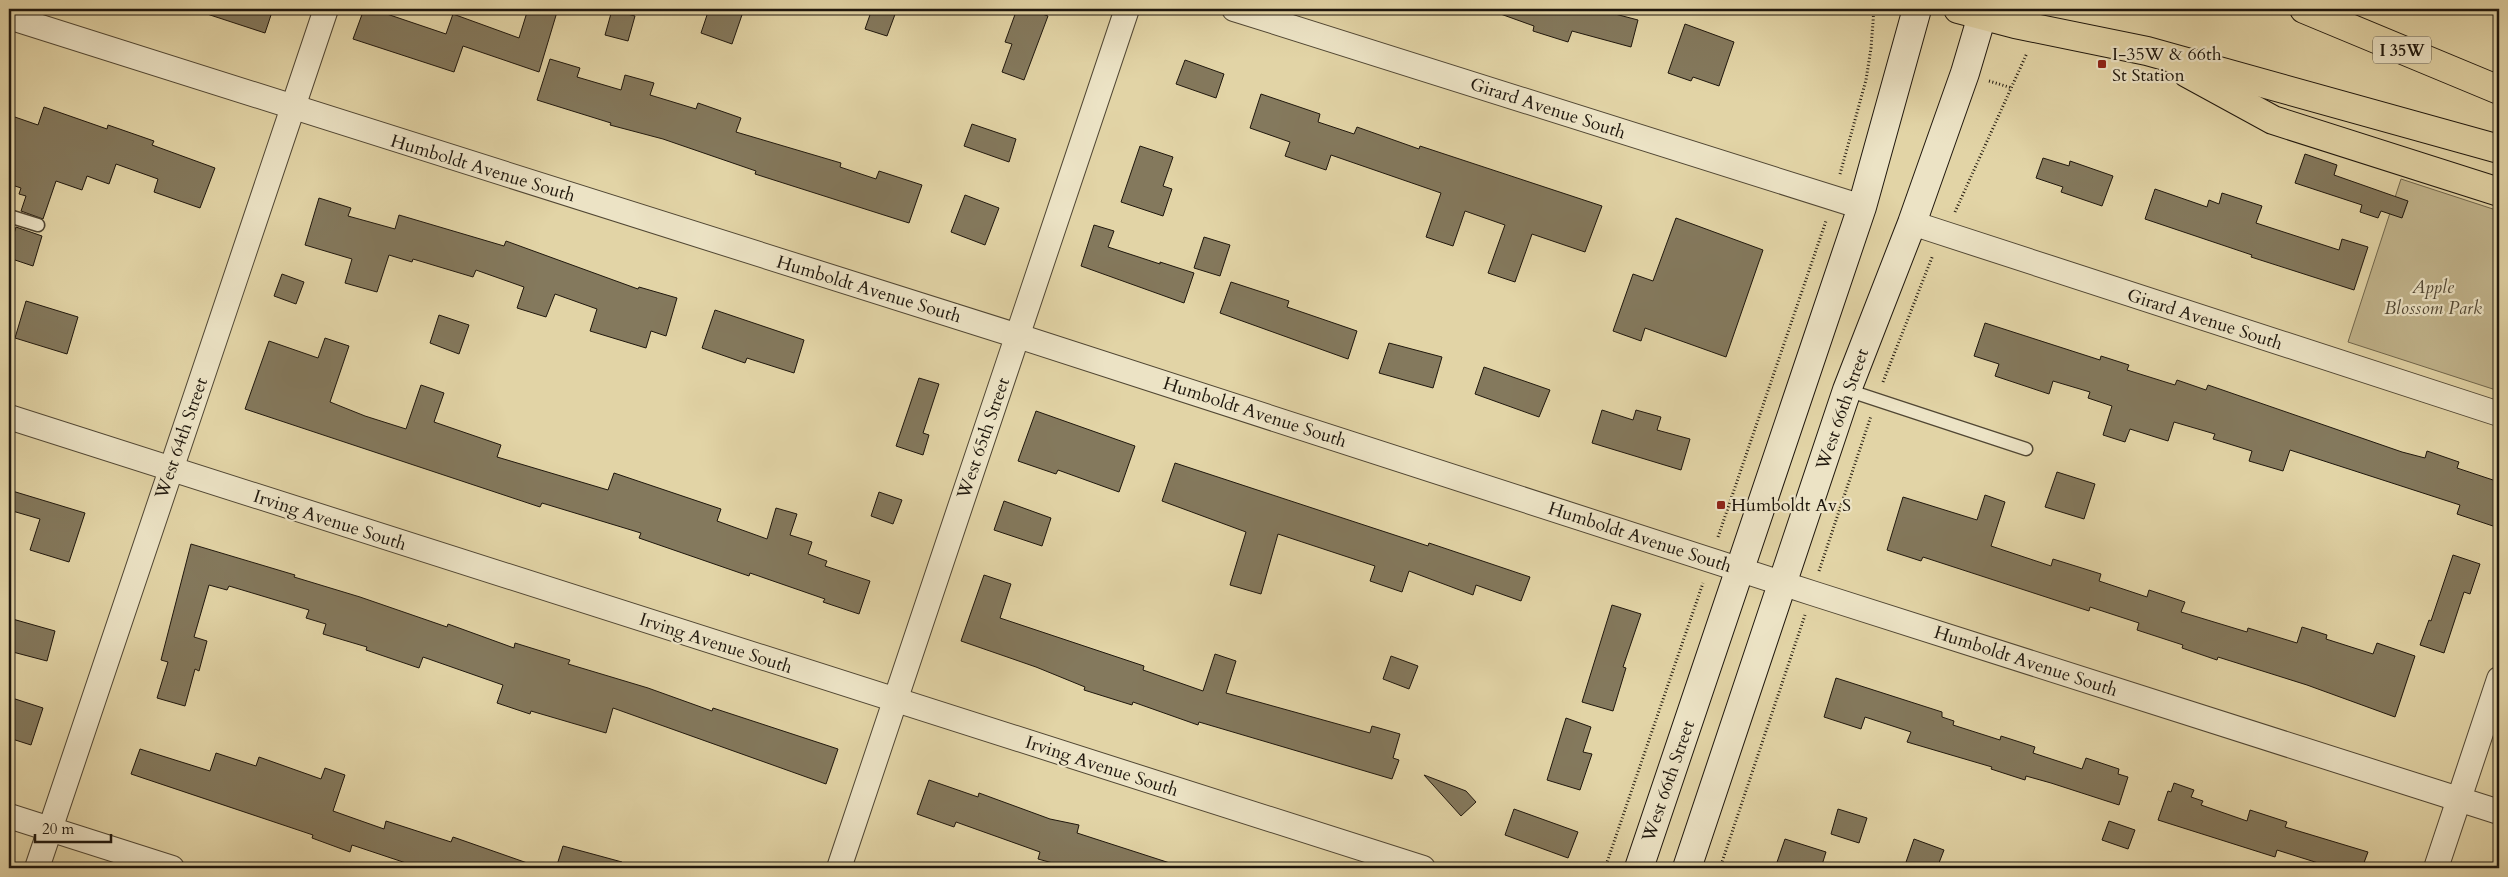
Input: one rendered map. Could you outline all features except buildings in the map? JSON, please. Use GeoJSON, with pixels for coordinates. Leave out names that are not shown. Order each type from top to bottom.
{"type":"FeatureCollection","features":[{"type":"Feature","properties":{"kind":"highway","name":"I 35W"},"geometry":{"type":"LineString","coordinates":[[2304,9],[2499,90]]}},
{"type":"Feature","properties":{"kind":"highway"},"geometry":{"type":"LineString","coordinates":[[1975,11],[2146,51],[2499,149]]}},
{"type":"Feature","properties":{"kind":"highway"},"geometry":{"type":"LineString","coordinates":[[2146,51],[2273,120],[2499,192]]}},
{"type":"Feature","properties":{"kind":"main road","name":"West 66th Street"},"geometry":{"type":"LineString","coordinates":[[1639,868],[1862,208],[1917,9]]}},
{"type":"Feature","properties":{"kind":"main road","name":"West 66th Street"},"geometry":{"type":"LineString","coordinates":[[1687,868],[1847,390],[1912,223],[1966,73],[1975,11]]}},
{"type":"Feature","properties":{"kind":"street","name":"West 64th Street"},"geometry":{"type":"LineString","coordinates":[[38,868],[326,9]]}},
{"type":"Feature","properties":{"kind":"street","name":"West 65th Street"},"geometry":{"type":"LineString","coordinates":[[839,868],[1127,9]]}},
{"type":"Feature","properties":{"kind":"street","name":"Girard Avenue South"},"geometry":{"type":"LineString","coordinates":[[1234,9],[1862,208]]}},
{"type":"Feature","properties":{"kind":"street","name":"Humboldt Avenue South"},"geometry":{"type":"LineString","coordinates":[[9,18],[1018,336],[1782,584],[2499,812]]}},
{"type":"Feature","properties":{"kind":"street","name":"Girard Avenue South"},"geometry":{"type":"LineString","coordinates":[[1912,223],[2499,414]]}},
{"type":"Feature","properties":{"kind":"street","name":"Irving Avenue South"},"geometry":{"type":"LineString","coordinates":[[9,417],[1423,868]]}},
{"type":"Feature","properties":{"kind":"street"},"geometry":{"type":"LineString","coordinates":[[2436,868],[2499,679]]}},
{"type":"Feature","properties":{"kind":"street"},"geometry":{"type":"LineString","coordinates":[[9,816],[172,868]]}},
{"type":"Feature","properties":{"kind":"lane"},"geometry":{"type":"LineString","coordinates":[[9,216],[38,225]]}},
{"type":"Feature","properties":{"kind":"lane"},"geometry":{"type":"LineString","coordinates":[[1847,390],[2026,449]]}},
{"type":"Feature","properties":{"kind":"path"},"geometry":{"type":"LineString","coordinates":[[1605,868],[1833,199],[1866,80],[1874,9]]}},
{"type":"Feature","properties":{"kind":"path"},"geometry":{"type":"LineString","coordinates":[[1720,868],[1876,400],[1943,234],[1962,200],[2030,48]]}},
{"type":"Feature","properties":{"kind":"green space","name":"Apple Blossom Park"},"geometry":{"type":"Polygon","coordinates":[[[2401,179],[2499,211],[2499,391],[2348,342],[2401,179]]]}},
{"type":"Feature","properties":{"kind":"place","name":"I-35W & 66th St Station"},"geometry":{"type":"Point","coordinates":[2102,64]}},
{"type":"Feature","properties":{"kind":"place","name":"Humboldt Av S"},"geometry":{"type":"Point","coordinates":[1721,505]}}]}
